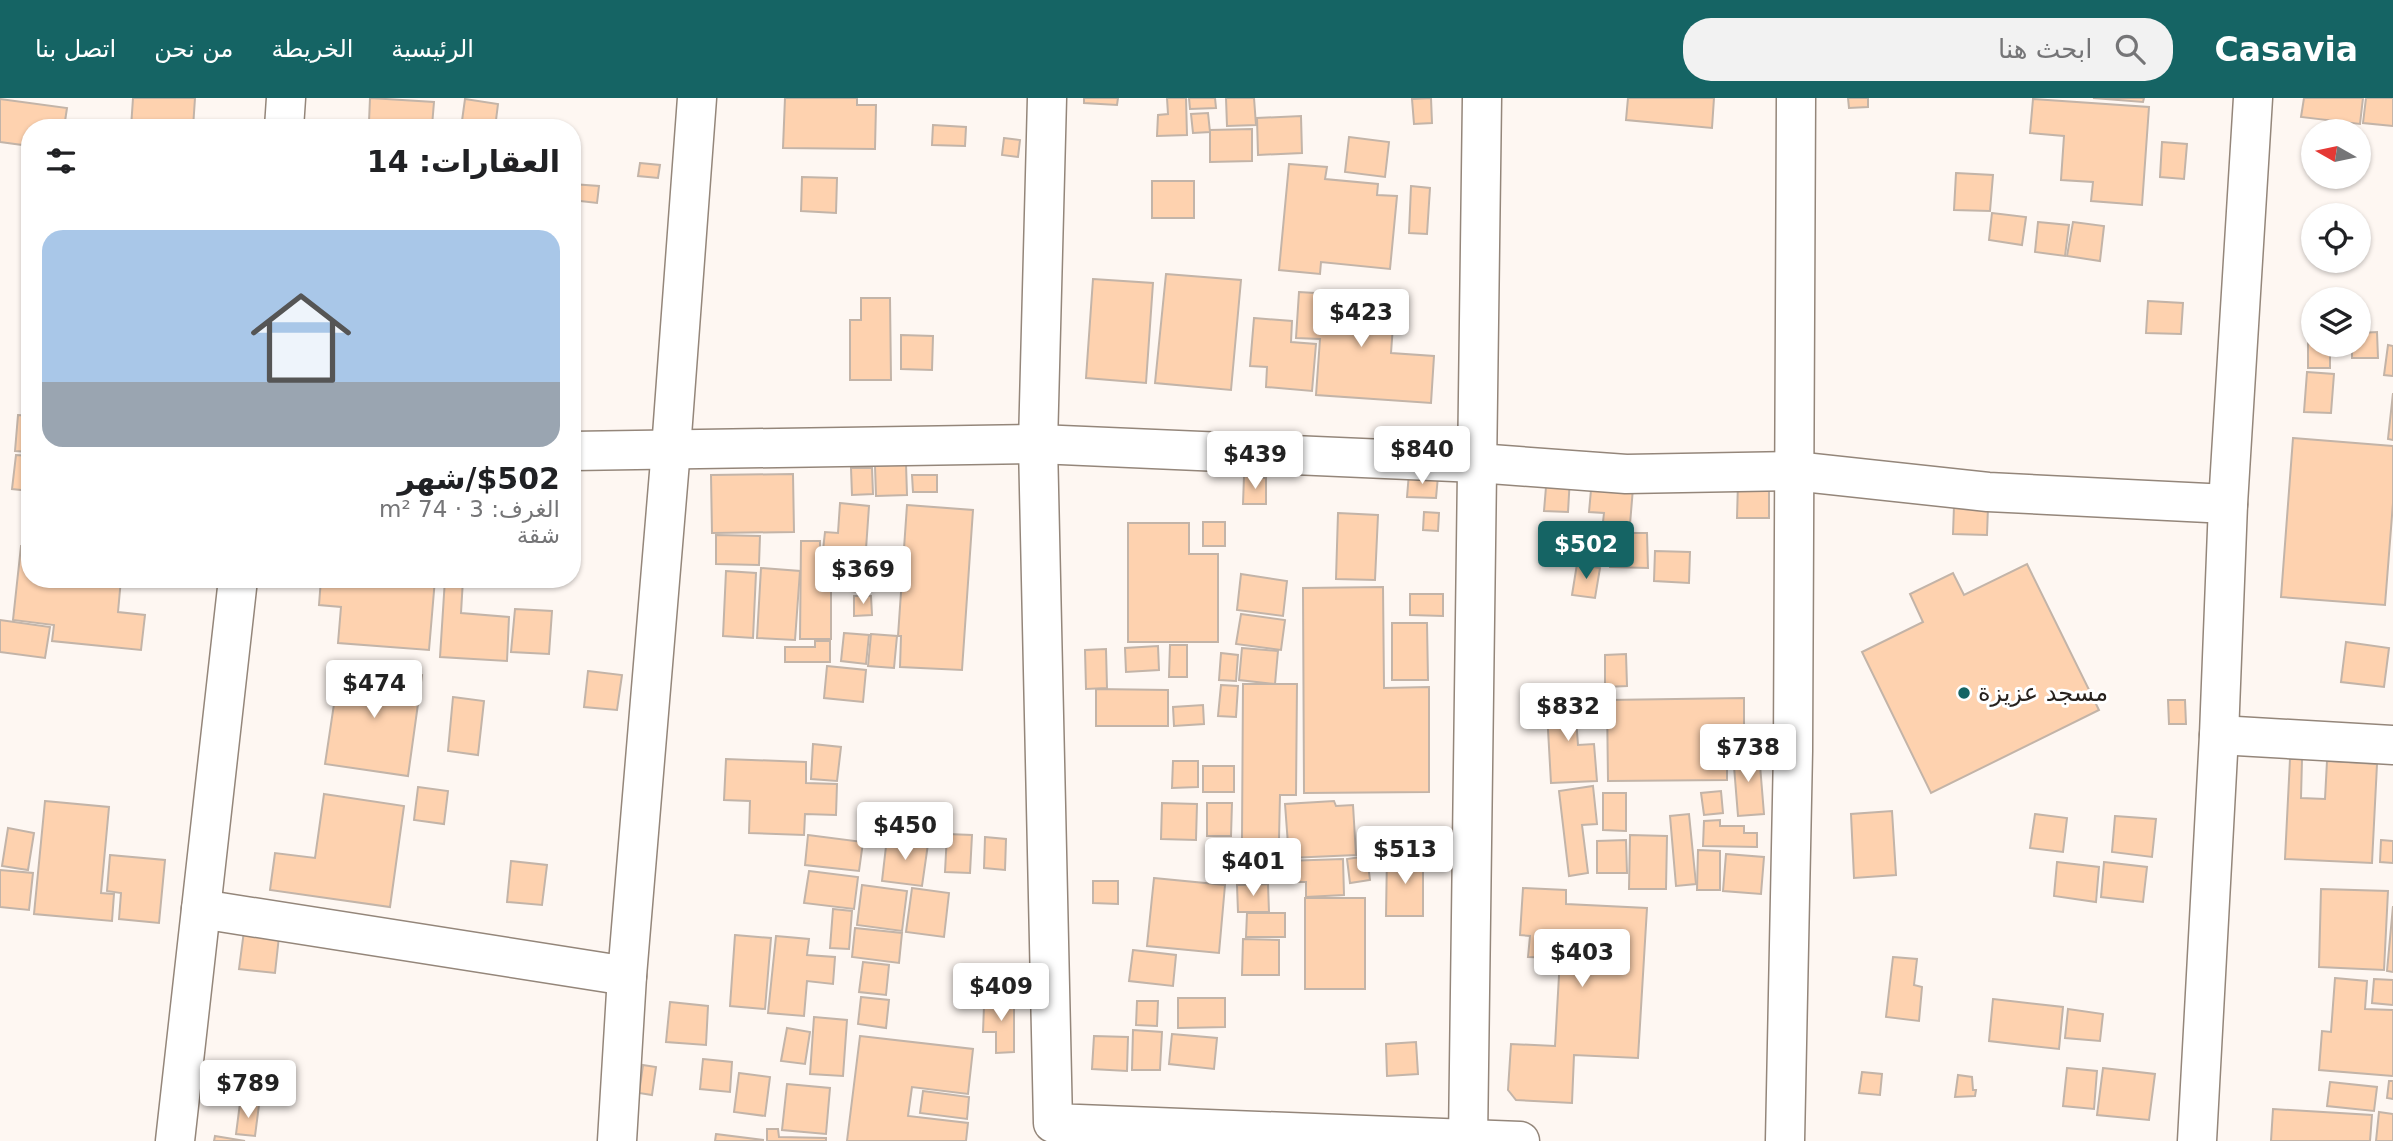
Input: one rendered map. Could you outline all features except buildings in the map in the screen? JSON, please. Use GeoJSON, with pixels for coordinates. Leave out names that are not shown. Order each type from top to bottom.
{"type":"FeatureCollection","features":[{"type":"Feature","properties":{"kind":"street"},"geometry":{"type":"LineString","coordinates":[[285,119],[286,98]]}},
{"type":"Feature","properties":{"kind":"street"},"geometry":{"type":"LineString","coordinates":[[617,1141],[627,976],[697,98]]}},
{"type":"Feature","properties":{"kind":"street"},"geometry":{"type":"LineString","coordinates":[[1047,98],[1038,444],[1053,1132],[1520,1141]]}},
{"type":"Feature","properties":{"kind":"street"},"geometry":{"type":"LineString","coordinates":[[1468,1140],[1482,98]]}},
{"type":"Feature","properties":{"kind":"street"},"geometry":{"type":"LineString","coordinates":[[1785,1141],[1792,765],[1796,98]]}},
{"type":"Feature","properties":{"kind":"street"},"geometry":{"type":"LineString","coordinates":[[2197,1141],[2219,735],[2228,504],[2253,98]]}},
{"type":"Feature","properties":{"kind":"street"},"geometry":{"type":"LineString","coordinates":[[581,451],[1038,444],[1477,463],[1626,474],[1794,471],[1988,492],[2228,504]]}},
{"type":"Feature","properties":{"kind":"street"},"geometry":{"type":"LineString","coordinates":[[175,1141],[237,588]]}},
{"type":"Feature","properties":{"kind":"street"},"geometry":{"type":"LineString","coordinates":[[2219,735],[2393,745]]}},
{"type":"Feature","properties":{"kind":"street"},"geometry":{"type":"LineString","coordinates":[[201,909],[627,976]]}},
{"type":"Feature","properties":{"kind":"place","name":"مسجد عزيزة"},"geometry":{"type":"Point","coordinates":[1964,693]}}]}
